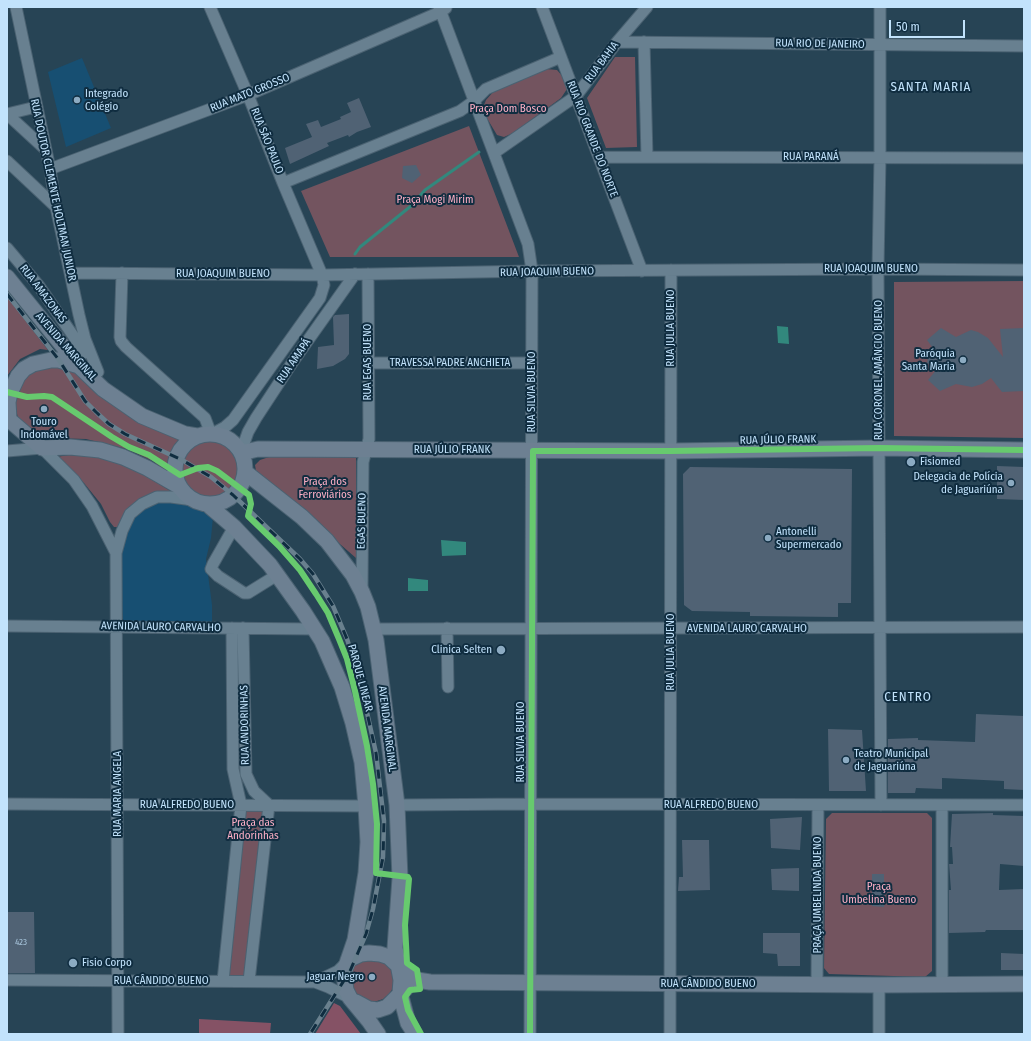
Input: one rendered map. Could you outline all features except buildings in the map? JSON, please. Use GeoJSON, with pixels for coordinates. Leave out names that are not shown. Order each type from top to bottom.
{"type":"FeatureCollection","features":[{"type":"Feature","properties":{"kind":"main road","name":"AVENIDA MARGINAL"},"geometry":{"type":"LineString","coordinates":[[7,277],[79,366],[119,401],[147,419],[186,434],[207,434]]}},
{"type":"Feature","properties":{"kind":"main road"},"geometry":{"type":"LineString","coordinates":[[79,366],[63,361],[51,360],[33,364],[24,369],[18,376],[10,393],[8,402],[8,420],[42,448],[70,447],[100,450],[123,457],[147,468],[180,487]]}},
{"type":"Feature","properties":{"kind":"main road"},"geometry":{"type":"LineString","coordinates":[[200,502],[216,503],[226,500],[234,495],[240,488],[245,472],[241,452],[229,439],[221,435],[207,434],[190,440],[179,451],[175,462],[174,472],[180,487],[186,494],[200,502],[234,527],[270,565],[322,641],[339,681],[353,722],[362,762],[368,842],[366,873],[355,940],[344,972],[346,990],[350,998],[378,1034]]}},
{"type":"Feature","properties":{"kind":"main road","name":"RUA JÚLIO FRANK"},"geometry":{"type":"LineString","coordinates":[[241,452],[258,450],[671,451],[879,448],[1024,450]]}},
{"type":"Feature","properties":{"kind":"main road","name":"AVENIDA MARGINAL"},"geometry":{"type":"LineString","coordinates":[[245,472],[302,517],[327,541],[353,575],[362,592],[374,629],[397,805],[400,878],[395,948],[401,980],[400,993],[408,1022],[415,1034]]}},
{"type":"Feature","properties":{"kind":"main road"},"geometry":{"type":"LineString","coordinates":[[348,960],[361,954],[369,953],[389,957],[397,964]]}},
{"type":"Feature","properties":{"kind":"main road","name":"RUA CÂNDIDO BUENO"},"geometry":{"type":"LineString","coordinates":[[397,964],[407,974],[417,980],[430,982],[879,985],[1024,984]]}},
{"type":"Feature","properties":{"kind":"main road"},"geometry":{"type":"LineString","coordinates":[[350,998],[369,1010],[378,1010],[387,1007],[406,988],[430,982]]}},
{"type":"Feature","properties":{"kind":"street","name":"RUA DOUTOR CLEMENTE HOLTMAN JUNIOR"},"geometry":{"type":"LineString","coordinates":[[16,7],[50,169],[56,207],[85,339],[98,372]]}},
{"type":"Feature","properties":{"kind":"street","name":"RUA SÃO PAULO"},"geometry":{"type":"LineString","coordinates":[[210,7],[322,275]]}},
{"type":"Feature","properties":{"kind":"street","name":"RUA RIO GRANDE DO NORTE"},"geometry":{"type":"LineString","coordinates":[[542,7],[642,271]]}},
{"type":"Feature","properties":{"kind":"street","name":"RUA BAHIA"},"geometry":{"type":"LineString","coordinates":[[494,153],[576,96],[617,42],[647,7]]}},
{"type":"Feature","properties":{"kind":"street","name":"RUA CORONEL AMÂNCIO BUENO"},"geometry":{"type":"LineString","coordinates":[[880,7],[878,269],[881,805]]}},
{"type":"Feature","properties":{"kind":"street","name":"RUA MATO GROSSO"},"geometry":{"type":"LineString","coordinates":[[50,169],[248,95],[442,9]]}},
{"type":"Feature","properties":{"kind":"street","name":"RUA SILVIA BUENO"},"geometry":{"type":"LineString","coordinates":[[442,9],[474,101],[528,244],[532,272],[530,1034]]}},
{"type":"Feature","properties":{"kind":"street","name":"RUA RIO DE JANEIRO"},"geometry":{"type":"LineString","coordinates":[[617,42],[1024,46]]}},
{"type":"Feature","properties":{"kind":"street"},"geometry":{"type":"LineString","coordinates":[[644,42],[647,157]]}},
{"type":"Feature","properties":{"kind":"street"},"geometry":{"type":"LineString","coordinates":[[283,183],[460,111],[474,101],[486,89],[561,57]]}},
{"type":"Feature","properties":{"kind":"street"},"geometry":{"type":"LineString","coordinates":[[7,114],[36,107]]}},
{"type":"Feature","properties":{"kind":"street"},"geometry":{"type":"LineString","coordinates":[[7,114],[45,149]]}},
{"type":"Feature","properties":{"kind":"street","name":"RUA PARANÁ"},"geometry":{"type":"LineString","coordinates":[[599,157],[1024,158]]}},
{"type":"Feature","properties":{"kind":"street"},"geometry":{"type":"LineString","coordinates":[[7,161],[56,207]]}},
{"type":"Feature","properties":{"kind":"street","name":"RUA AMAZONAS"},"geometry":{"type":"LineString","coordinates":[[7,248],[39,286],[119,401]]}},
{"type":"Feature","properties":{"kind":"street","name":"RUA JOAQUIM BUENO"},"geometry":{"type":"LineString","coordinates":[[71,273],[322,275],[671,270],[1024,270]]}},
{"type":"Feature","properties":{"kind":"street","name":"RUA JULIA BUENO"},"geometry":{"type":"LineString","coordinates":[[670,1034],[671,270]]}},
{"type":"Feature","properties":{"kind":"street"},"geometry":{"type":"LineString","coordinates":[[122,273],[121,341],[205,418],[207,434]]}},
{"type":"Feature","properties":{"kind":"street","name":"RUA AMAPÁ"},"geometry":{"type":"LineString","coordinates":[[241,452],[248,432],[256,418],[294,360],[355,274]]}},
{"type":"Feature","properties":{"kind":"street","name":"RUA EGAS BUENO"},"geometry":{"type":"LineString","coordinates":[[366,450],[369,439],[368,274]]}},
{"type":"Feature","properties":{"kind":"street","name":"RUA AMAPÁ"},"geometry":{"type":"LineString","coordinates":[[207,434],[225,427],[233,420],[320,298],[324,285],[322,275]]}},
{"type":"Feature","properties":{"kind":"street","name":"TRAVESSA PADRE ANCHIETA"},"geometry":{"type":"LineString","coordinates":[[368,363],[532,363]]}},
{"type":"Feature","properties":{"kind":"street"},"geometry":{"type":"LineString","coordinates":[[7,451],[42,448]]}},
{"type":"Feature","properties":{"kind":"street","name":"RUA MARIA ANGELA"},"geometry":{"type":"LineString","coordinates":[[42,448],[74,480],[92,506],[116,553]]}},
{"type":"Feature","properties":{"kind":"street","name":"EGAS BUENO"},"geometry":{"type":"LineString","coordinates":[[362,592],[363,462],[366,450]]}},
{"type":"Feature","properties":{"kind":"street","name":"RUA MARIA ANGELA"},"geometry":{"type":"LineString","coordinates":[[118,1034],[116,553],[122,531],[130,514],[142,504],[157,497],[171,497],[200,502]]}},
{"type":"Feature","properties":{"kind":"street"},"geometry":{"type":"LineString","coordinates":[[234,527],[211,569],[218,576],[244,594],[277,575]]}},
{"type":"Feature","properties":{"kind":"street","name":"AVENIDA LAURO CARVALHO"},"geometry":{"type":"LineString","coordinates":[[7,626],[314,629]]}},
{"type":"Feature","properties":{"kind":"street","name":"RUA ANDORINHAS"},"geometry":{"type":"LineString","coordinates":[[222,981],[241,805],[233,768],[238,628]]}},
{"type":"Feature","properties":{"kind":"street","name":"RUA ANDORINHAS"},"geometry":{"type":"LineString","coordinates":[[238,628],[246,774],[254,791],[269,805]]}},
{"type":"Feature","properties":{"kind":"street"},"geometry":{"type":"LineString","coordinates":[[447,628],[448,687]]}},
{"type":"Feature","properties":{"kind":"street","name":"AVENIDA LAURO CARVALHO"},"geometry":{"type":"LineString","coordinates":[[374,629],[1024,628]]}},
{"type":"Feature","properties":{"kind":"street","name":"RUA ALFREDO BUENO"},"geometry":{"type":"LineString","coordinates":[[7,804],[366,806]]}},
{"type":"Feature","properties":{"kind":"street"},"geometry":{"type":"LineString","coordinates":[[250,981],[269,805]]}},
{"type":"Feature","properties":{"kind":"street","name":"RUA ALFREDO BUENO"},"geometry":{"type":"LineString","coordinates":[[397,805],[1024,805]]}},
{"type":"Feature","properties":{"kind":"street","name":"PRAÇA UMBELINDA BUENO"},"geometry":{"type":"LineString","coordinates":[[817,984],[818,805]]}},
{"type":"Feature","properties":{"kind":"street"},"geometry":{"type":"LineString","coordinates":[[942,805],[942,984]]}},
{"type":"Feature","properties":{"kind":"street","name":"RUA CÂNDIDO BUENO"},"geometry":{"type":"LineString","coordinates":[[315,982],[338,971],[348,960]]}},
{"type":"Feature","properties":{"kind":"street","name":"RUA CÂNDIDO BUENO"},"geometry":{"type":"LineString","coordinates":[[7,980],[315,982],[350,998]]}},
{"type":"Feature","properties":{"kind":"street"},"geometry":{"type":"LineString","coordinates":[[879,985],[879,1034]]}},
{"type":"Feature","properties":{"kind":"shaded area","name":"Integrado Colégio"},"geometry":{"type":"Polygon","coordinates":[[[82,58],[111,128],[66,147],[48,72],[82,58]]]}},
{"type":"Feature","properties":{"kind":"shaded area"},"geometry":{"type":"Polygon","coordinates":[[[777,326],[788,327],[789,344],[778,343],[777,326]]]}},
{"type":"Feature","properties":{"kind":"shaded area"},"geometry":{"type":"Polygon","coordinates":[[[157,499],[193,500],[213,517],[211,538],[206,559],[212,605],[212,623],[123,622],[117,554],[131,515],[157,499]]]}},
{"type":"Feature","properties":{"kind":"shaded area"},"geometry":{"type":"Polygon","coordinates":[[[441,540],[466,542],[466,555],[442,556],[441,540]]]}},
{"type":"Feature","properties":{"kind":"shaded area"},"geometry":{"type":"Polygon","coordinates":[[[408,578],[428,580],[428,591],[408,591],[408,578]]]}},
{"type":"Feature","properties":{"kind":"shaded area"},"geometry":{"type":"Polygon","coordinates":[[[334,1003],[340,1006],[361,1034],[315,1034],[334,1003]]]}},
{"type":"Feature","properties":{"kind":"shaded area"},"geometry":{"type":"Polygon","coordinates":[[[199,1019],[271,1023],[270,1034],[199,1034],[199,1019]]]}},
{"type":"Feature","properties":{"kind":"green space"},"geometry":{"type":"Polygon","coordinates":[[[615,57],[635,57],[637,147],[606,148],[587,98],[615,57]]]}},
{"type":"Feature","properties":{"kind":"green space","name":"Praça Dom Bosco"},"geometry":{"type":"Polygon","coordinates":[[[546,69],[557,70],[564,78],[567,89],[561,98],[513,133],[504,137],[497,135],[482,110],[486,100],[494,91],[546,69]]]}},
{"type":"Feature","properties":{"kind":"green space","name":"Praça Mogi Mirim"},"geometry":{"type":"Polygon","coordinates":[[[469,126],[519,257],[330,257],[301,191],[469,126]]]}},
{"type":"Feature","properties":{"kind":"green space"},"geometry":{"type":"Polygon","coordinates":[[[1024,281],[1024,438],[894,436],[894,282],[1024,281]]]}},
{"type":"Feature","properties":{"kind":"green space"},"geometry":{"type":"Polygon","coordinates":[[[7,297],[48,350],[40,349],[20,359],[7,376],[7,297]]]}},
{"type":"Feature","properties":{"kind":"green space"},"geometry":{"type":"Polygon","coordinates":[[[67,366],[85,379],[103,398],[129,415],[179,439],[169,455],[169,474],[153,461],[127,449],[86,439],[52,438],[38,435],[18,419],[15,403],[16,391],[24,378],[35,368],[67,366]]]}},
{"type":"Feature","properties":{"kind":"green space"},"geometry":{"type":"Polygon","coordinates":[[[209,441],[220,443],[233,454],[236,459],[238,470],[236,481],[225,494],[220,497],[209,499],[198,497],[185,486],[182,481],[180,470],[182,459],[193,446],[198,443],[209,441]]]}},
{"type":"Feature","properties":{"kind":"green space"},"geometry":{"type":"Polygon","coordinates":[[[69,455],[97,457],[120,463],[143,474],[172,492],[156,493],[141,498],[127,510],[119,527],[114,527],[101,504],[84,483],[56,457],[69,455]]]}},
{"type":"Feature","properties":{"kind":"green space","name":"Praça dos Ferroviários"},"geometry":{"type":"Polygon","coordinates":[[[269,457],[356,457],[356,558],[256,471],[255,465],[260,460],[269,457]]]}},
{"type":"Feature","properties":{"kind":"green space","name":"Praça das Andorinhas"},"geometry":{"type":"Polygon","coordinates":[[[244,807],[266,808],[248,976],[227,978],[244,807]]]}},
{"type":"Feature","properties":{"kind":"green space","name":"Praça Umbelina Bueno"},"geometry":{"type":"Polygon","coordinates":[[[832,813],[927,813],[932,818],[932,971],[925,977],[829,974],[824,968],[826,819],[832,813]]]}},
{"type":"Feature","properties":{"kind":"green space"},"geometry":{"type":"Polygon","coordinates":[[[367,957],[388,962],[395,974],[393,988],[389,994],[383,999],[377,1001],[369,1001],[362,998],[352,987],[351,972],[354,965],[367,957]]]}},
{"type":"Feature","properties":{"kind":"waterway"},"geometry":{"type":"LineString","coordinates":[[355,254],[360,247],[411,206],[425,190],[479,152]]}},
{"type":"Feature","properties":{"kind":"railway"},"geometry":{"type":"LineString","coordinates":[[7,294],[59,360],[85,401],[109,424],[125,434],[182,460],[211,477],[233,495],[300,559],[313,574],[333,606],[347,639],[358,672],[376,753],[384,821],[383,857],[373,909],[366,934],[350,971],[310,1034]]}},
{"type":"Feature","properties":{"kind":"cycle path","name":"PARQUE LINEAR"},"geometry":{"type":"LineString","coordinates":[[7,392],[27,397],[52,397],[112,437],[129,447],[149,455],[180,475],[198,468],[208,467],[217,471],[249,495],[251,504],[248,516],[279,546],[300,570],[316,594],[328,613],[347,659],[367,746],[377,824],[376,873],[408,877],[409,879],[405,925],[407,963],[417,970],[420,989],[410,990],[405,997],[408,1010],[421,1034]]}},
{"type":"Feature","properties":{"kind":"cycle path"},"geometry":{"type":"LineString","coordinates":[[530,1034],[533,451],[879,448],[1024,450]]}},
{"type":"Feature","properties":{"kind":"place","name":"Integrado Colégio"},"geometry":{"type":"Point","coordinates":[77,100]}},
{"type":"Feature","properties":{"kind":"place","name":"Paróquia Santa Maria"},"geometry":{"type":"Point","coordinates":[963,360]}},
{"type":"Feature","properties":{"kind":"place","name":"Touro Indomável"},"geometry":{"type":"Point","coordinates":[44,409]}},
{"type":"Feature","properties":{"kind":"place","name":"Fisiomed"},"geometry":{"type":"Point","coordinates":[911,462]}},
{"type":"Feature","properties":{"kind":"place","name":"Delegacia de Polícia de Jaguariúna"},"geometry":{"type":"Point","coordinates":[1011,483]}},
{"type":"Feature","properties":{"kind":"place","name":"Antonelli Supermercado"},"geometry":{"type":"Point","coordinates":[768,538]}},
{"type":"Feature","properties":{"kind":"place","name":"Clinica Selten"},"geometry":{"type":"Point","coordinates":[501,650]}},
{"type":"Feature","properties":{"kind":"place","name":"Teatro Municipal de Jaguariúna"},"geometry":{"type":"Point","coordinates":[846,760]}},
{"type":"Feature","properties":{"kind":"place","name":"Fisio Corpo"},"geometry":{"type":"Point","coordinates":[73,963]}},
{"type":"Feature","properties":{"kind":"place","name":"Jaguar Negro"},"geometry":{"type":"Point","coordinates":[372,977]}},
{"type":"Feature","properties":{"kind":"district","name":"SANTA MARIA"},"geometry":{"type":"Point","coordinates":[931,87]}},
{"type":"Feature","properties":{"kind":"district","name":"CENTRO"},"geometry":{"type":"Point","coordinates":[908,697]}}]}
